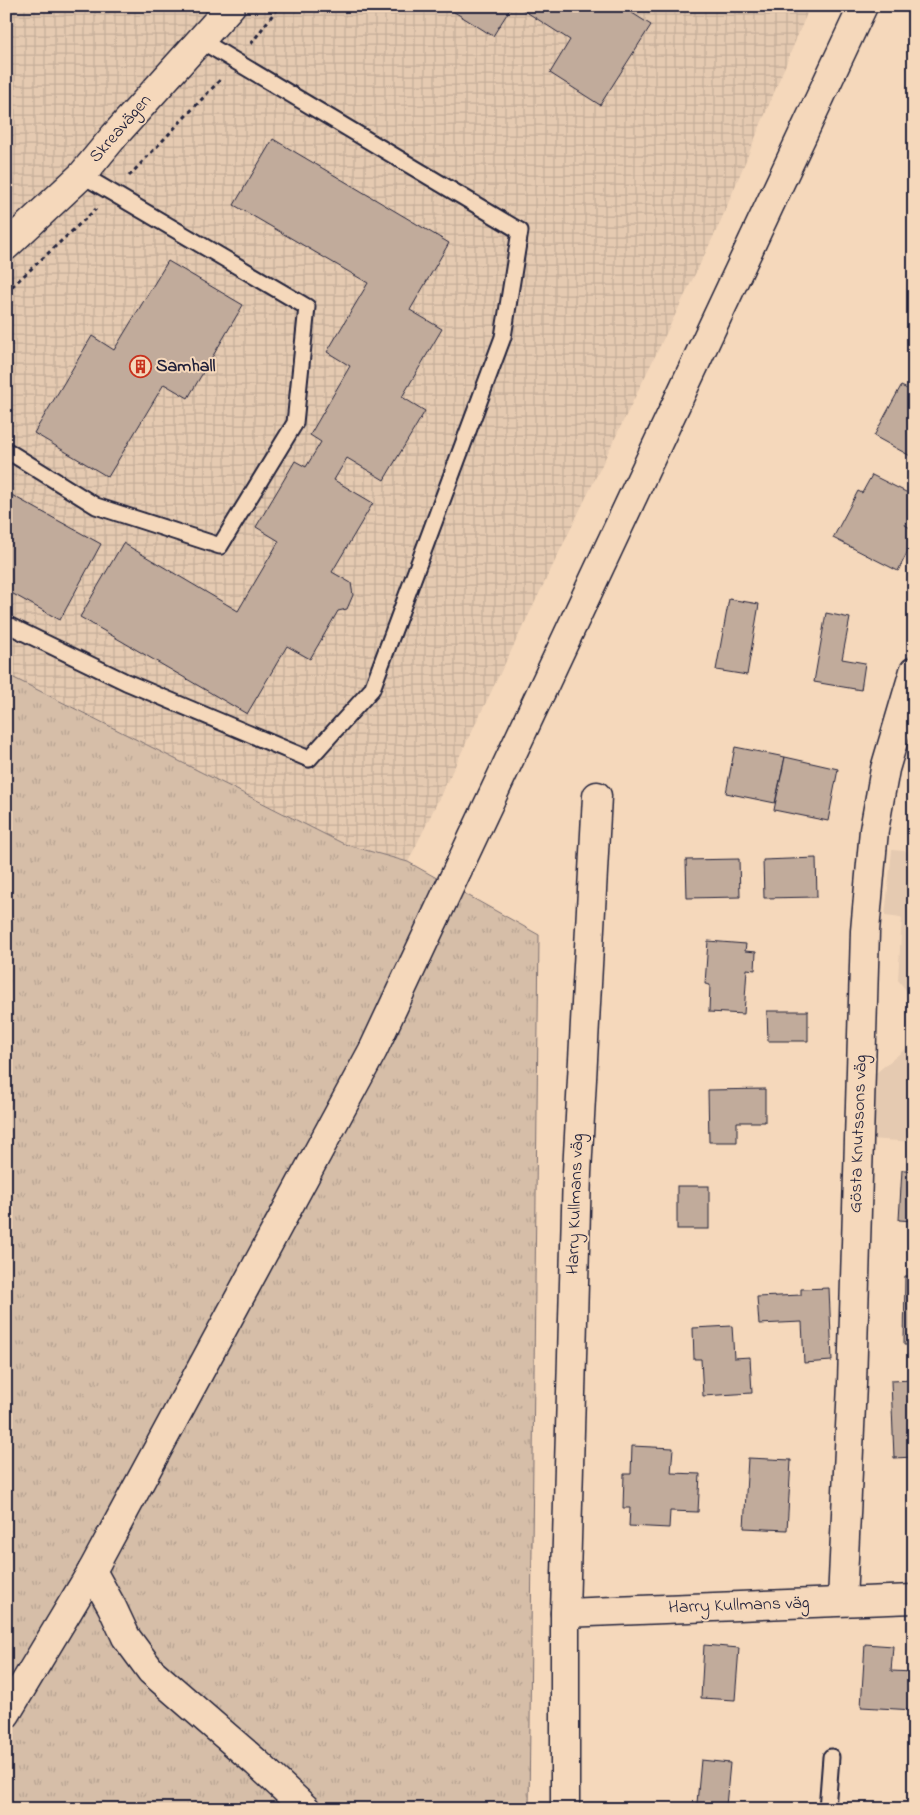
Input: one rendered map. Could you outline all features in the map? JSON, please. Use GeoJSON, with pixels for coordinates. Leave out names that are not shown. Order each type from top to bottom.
{"type":"FeatureCollection","features":[{"type":"Feature","properties":{"kind":"street","name":"Skreavägen"},"geometry":{"type":"LineString","coordinates":[[6,246],[82,175],[115,134],[231,6]]}},
{"type":"Feature","properties":{"kind":"street"},"geometry":{"type":"LineString","coordinates":[[6,1714],[92,1571],[373,1050],[863,6]]}},
{"type":"Feature","properties":{"kind":"street","name":"Gösta Knutssons väg"},"geometry":{"type":"LineString","coordinates":[[842,1601],[852,1384],[865,931],[874,830],[885,768],[914,671]]}},
{"type":"Feature","properties":{"kind":"street","name":"Harry Kullmans väg"},"geometry":{"type":"LineString","coordinates":[[565,1809],[565,1613],[577,1173],[597,796]]}},
{"type":"Feature","properties":{"kind":"street"},"geometry":{"type":"LineString","coordinates":[[92,1571],[126,1637],[151,1671],[306,1809]]}},
{"type":"Feature","properties":{"kind":"street","name":"Harry Kullmans väg"},"geometry":{"type":"LineString","coordinates":[[565,1613],[914,1599]]}},
{"type":"Feature","properties":{"kind":"lane"},"geometry":{"type":"LineString","coordinates":[[6,624],[126,682],[309,759],[372,689],[503,337],[520,231],[200,40]]}},
{"type":"Feature","properties":{"kind":"lane"},"geometry":{"type":"LineString","coordinates":[[6,450],[96,506],[220,546],[295,422],[307,307],[82,175]]}},
{"type":"Feature","properties":{"kind":"lane"},"geometry":{"type":"LineString","coordinates":[[827,1809],[831,1757]]}},
{"type":"Feature","properties":{"kind":"path"},"geometry":{"type":"LineString","coordinates":[[6,292],[113,193],[237,61],[279,6]]}},
{"type":"Feature","properties":{"kind":"shaded area"},"geometry":{"type":"Polygon","coordinates":[[[6,6],[810,6],[719,225],[408,862],[344,844],[6,674],[6,6]]]}},
{"type":"Feature","properties":{"kind":"shaded area"},"geometry":{"type":"Polygon","coordinates":[[[892,850],[914,852],[914,1000],[898,980],[902,918],[885,916],[892,850]]]}},
{"type":"Feature","properties":{"kind":"shaded area"},"geometry":{"type":"Polygon","coordinates":[[[914,1042],[914,1142],[869,1139],[871,1077],[914,1042]]]}},
{"type":"Feature","properties":{"kind":"green space"},"geometry":{"type":"Polygon","coordinates":[[[6,674],[344,844],[408,862],[539,935],[529,1809],[6,1809],[6,674]]]}},
{"type":"Feature","properties":{"kind":"building"},"geometry":{"type":"Polygon","coordinates":[[[453,6],[512,6],[493,36],[451,10],[453,6]]]}},
{"type":"Feature","properties":{"kind":"building"},"geometry":{"type":"Polygon","coordinates":[[[517,6],[621,6],[651,25],[600,105],[550,73],[570,40],[517,6]]]}},
{"type":"Feature","properties":{"kind":"building"},"geometry":{"type":"Polygon","coordinates":[[[273,139],[449,243],[410,310],[442,329],[402,397],[425,411],[384,480],[347,458],[334,480],[373,503],[332,572],[351,583],[353,595],[347,609],[338,611],[310,659],[287,646],[247,714],[80,617],[123,543],[238,611],[279,541],[256,527],[295,461],[306,467],[321,442],[310,435],[350,366],[327,352],[368,283],[234,205],[273,139]]]}},
{"type":"Feature","properties":{"kind":"building","name":"Samhall"},"geometry":{"type":"Polygon","coordinates":[[[168,261],[243,305],[188,398],[164,384],[108,477],[34,433],[92,336],[114,350],[168,261]]]}},
{"type":"Feature","properties":{"kind":"building"},"geometry":{"type":"Polygon","coordinates":[[[901,386],[914,392],[914,458],[874,436],[901,386]]]}},
{"type":"Feature","properties":{"kind":"building"},"geometry":{"type":"Polygon","coordinates":[[[872,475],[914,496],[914,509],[905,525],[914,530],[914,539],[898,571],[833,538],[858,491],[862,493],[872,475]]]}},
{"type":"Feature","properties":{"kind":"building"},"geometry":{"type":"Polygon","coordinates":[[[6,492],[101,544],[60,620],[6,590],[6,492]]]}},
{"type":"Feature","properties":{"kind":"building"},"geometry":{"type":"Polygon","coordinates":[[[729,599],[759,604],[747,675],[716,670],[729,599]]]}},
{"type":"Feature","properties":{"kind":"building"},"geometry":{"type":"Polygon","coordinates":[[[826,613],[850,618],[842,659],[865,663],[861,690],[814,682],[826,613]]]}},
{"type":"Feature","properties":{"kind":"building"},"geometry":{"type":"Polygon","coordinates":[[[735,747],[785,757],[775,803],[726,793],[735,747]]]}},
{"type":"Feature","properties":{"kind":"building"},"geometry":{"type":"Polygon","coordinates":[[[785,757],[838,769],[828,821],[774,810],[785,757]]]}},
{"type":"Feature","properties":{"kind":"building"},"geometry":{"type":"Polygon","coordinates":[[[816,858],[817,897],[764,898],[763,860],[816,858]]]}},
{"type":"Feature","properties":{"kind":"building"},"geometry":{"type":"Polygon","coordinates":[[[739,859],[740,897],[687,898],[686,860],[739,859]]]}},
{"type":"Feature","properties":{"kind":"building"},"geometry":{"type":"Polygon","coordinates":[[[708,941],[746,944],[745,951],[756,952],[755,970],[747,969],[744,1014],[709,1012],[710,985],[705,984],[708,941]]]}},
{"type":"Feature","properties":{"kind":"building"},"geometry":{"type":"Polygon","coordinates":[[[767,1011],[808,1011],[808,1041],[768,1041],[767,1011]]]}},
{"type":"Feature","properties":{"kind":"building"},"geometry":{"type":"Polygon","coordinates":[[[765,1089],[765,1122],[737,1122],[737,1142],[709,1142],[708,1090],[765,1089]]]}},
{"type":"Feature","properties":{"kind":"building"},"geometry":{"type":"Polygon","coordinates":[[[902,1170],[914,1170],[914,1221],[899,1220],[902,1170]]]}},
{"type":"Feature","properties":{"kind":"building"},"geometry":{"type":"Polygon","coordinates":[[[677,1186],[709,1186],[709,1229],[677,1229],[677,1186]]]}},
{"type":"Feature","properties":{"kind":"building"},"geometry":{"type":"Polygon","coordinates":[[[905,1276],[914,1276],[914,1345],[904,1345],[905,1276]]]}},
{"type":"Feature","properties":{"kind":"building"},"geometry":{"type":"Polygon","coordinates":[[[829,1288],[832,1361],[804,1363],[802,1322],[759,1324],[757,1297],[801,1295],[801,1289],[829,1288]]]}},
{"type":"Feature","properties":{"kind":"building"},"geometry":{"type":"Polygon","coordinates":[[[732,1326],[734,1358],[750,1357],[752,1393],[703,1396],[701,1359],[694,1359],[693,1328],[732,1326]]]}},
{"type":"Feature","properties":{"kind":"building"},"geometry":{"type":"Polygon","coordinates":[[[914,1380],[914,1457],[894,1458],[891,1381],[914,1380]]]}},
{"type":"Feature","properties":{"kind":"building"},"geometry":{"type":"Polygon","coordinates":[[[632,1446],[673,1448],[671,1473],[700,1474],[698,1512],[670,1511],[669,1528],[629,1526],[630,1508],[623,1508],[624,1474],[631,1474],[632,1446]]]}},
{"type":"Feature","properties":{"kind":"building"},"geometry":{"type":"Polygon","coordinates":[[[748,1458],[791,1460],[787,1530],[744,1528],[748,1458]]]}},
{"type":"Feature","properties":{"kind":"building"},"geometry":{"type":"Polygon","coordinates":[[[865,1644],[893,1646],[891,1671],[914,1672],[914,1710],[861,1707],[865,1644]]]}},
{"type":"Feature","properties":{"kind":"building"},"geometry":{"type":"Polygon","coordinates":[[[704,1645],[739,1648],[735,1700],[701,1698],[704,1645]]]}},
{"type":"Feature","properties":{"kind":"building"},"geometry":{"type":"Polygon","coordinates":[[[701,1760],[730,1763],[726,1806],[697,1803],[701,1760]]]}},
{"type":"Feature","properties":{"kind":"place","name":"Samhall"},"geometry":{"type":"Point","coordinates":[140,367]}}]}
